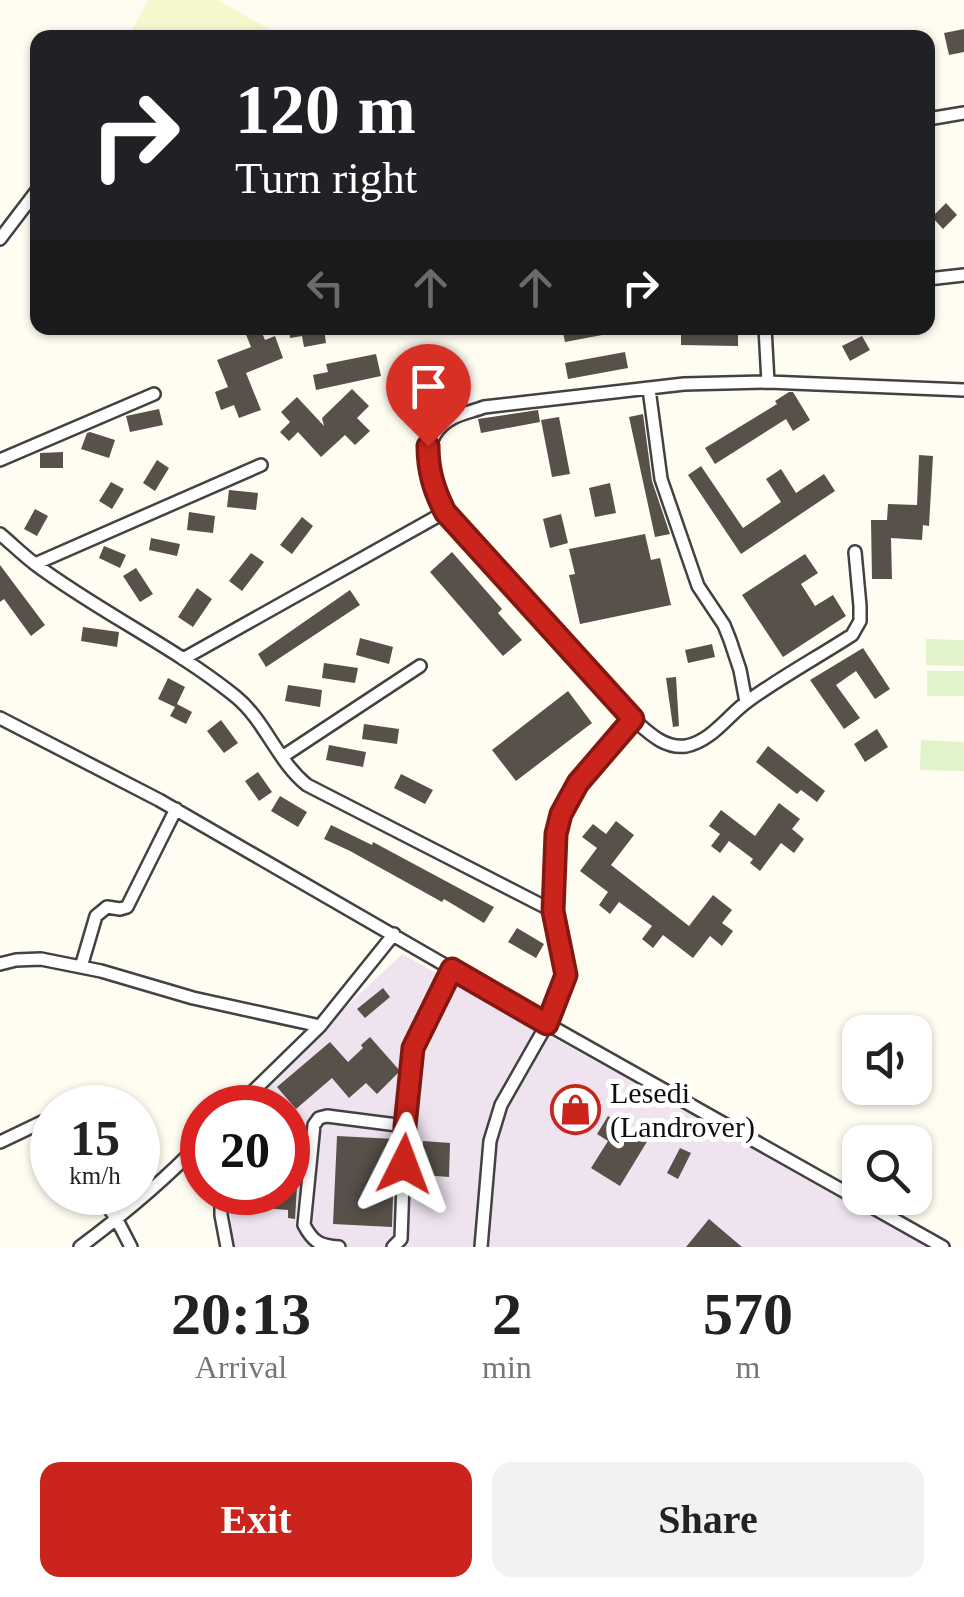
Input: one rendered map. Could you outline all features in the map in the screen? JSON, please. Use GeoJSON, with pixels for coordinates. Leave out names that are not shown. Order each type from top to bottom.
{"type":"FeatureCollection","features":[{"type":"Feature","properties":{"kind":"street"},"geometry":{"type":"LineString","coordinates":[[935,119],[964,113]]}},
{"type":"Feature","properties":{"kind":"street"},"geometry":{"type":"LineString","coordinates":[[0,239],[30,200]]}},
{"type":"Feature","properties":{"kind":"street"},"geometry":{"type":"LineString","coordinates":[[935,278],[964,275]]}},
{"type":"Feature","properties":{"kind":"street"},"geometry":{"type":"LineString","coordinates":[[765,335],[768,382]]}},
{"type":"Feature","properties":{"kind":"street"},"geometry":{"type":"LineString","coordinates":[[855,552],[860,621],[852,634],[746,702],[709,735],[684,746],[668,744],[633,719],[445,512],[434,490],[428,446],[437,429],[484,407],[684,384],[768,382],[964,390]]}},
{"type":"Feature","properties":{"kind":"street"},"geometry":{"type":"LineString","coordinates":[[649,389],[662,479],[698,586],[730,640],[746,702]]}},
{"type":"Feature","properties":{"kind":"street"},"geometry":{"type":"LineString","coordinates":[[0,460],[154,394]]}},
{"type":"Feature","properties":{"kind":"street"},"geometry":{"type":"LineString","coordinates":[[35,564],[260,465]]}},
{"type":"Feature","properties":{"kind":"street"},"geometry":{"type":"LineString","coordinates":[[183,660],[445,512]]}},
{"type":"Feature","properties":{"kind":"street"},"geometry":{"type":"LineString","coordinates":[[0,534],[35,564],[245,705],[307,785],[553,911]]}},
{"type":"Feature","properties":{"kind":"street"},"geometry":{"type":"LineString","coordinates":[[282,757],[420,666]]}},
{"type":"Feature","properties":{"kind":"street"},"geometry":{"type":"LineString","coordinates":[[0,718],[176,809],[941,1247]]}},
{"type":"Feature","properties":{"kind":"street"},"geometry":{"type":"LineString","coordinates":[[480,1247],[493,1124],[511,1084],[547,1024],[566,975],[553,911],[556,834],[561,814],[578,783],[633,719]]}},
{"type":"Feature","properties":{"kind":"street"},"geometry":{"type":"LineString","coordinates":[[81,967],[96,916],[107,907],[127,907],[176,809]]}},
{"type":"Feature","properties":{"kind":"street"},"geometry":{"type":"LineString","coordinates":[[260,1085],[320,1026],[394,934]]}},
{"type":"Feature","properties":{"kind":"street"},"geometry":{"type":"LineString","coordinates":[[0,964],[41,959],[320,1026]]}},
{"type":"Feature","properties":{"kind":"street"},"geometry":{"type":"LineString","coordinates":[[394,1247],[402,1239],[405,1126],[413,1048],[452,969]]}},
{"type":"Feature","properties":{"kind":"street"},"geometry":{"type":"LineString","coordinates":[[339,1247],[322,1246],[310,1238],[304,1226],[314,1125],[327,1116],[405,1126]]}},
{"type":"Feature","properties":{"kind":"street"},"geometry":{"type":"LineString","coordinates":[[0,1142],[30,1128]]}},
{"type":"Feature","properties":{"kind":"street"},"geometry":{"type":"LineString","coordinates":[[80,1247],[180,1164]]}},
{"type":"Feature","properties":{"kind":"street"},"geometry":{"type":"LineString","coordinates":[[114,1215],[130,1247]]}},
{"type":"Feature","properties":{"kind":"street"},"geometry":{"type":"LineString","coordinates":[[221,1215],[227,1247]]}},
{"type":"Feature","properties":{"kind":"shaded area"},"geometry":{"type":"Polygon","coordinates":[[[402,954],[842,1198],[842,1215],[873,1215],[931,1247],[233,1247],[231,1215],[310,1215],[310,1085],[263,1085],[402,954]]]}},
{"type":"Feature","properties":{"kind":"green space"},"geometry":{"type":"Polygon","coordinates":[[[148,0],[218,0],[271,30],[132,30],[148,0]]]}},
{"type":"Feature","properties":{"kind":"green space"},"geometry":{"type":"Polygon","coordinates":[[[926,639],[964,640],[964,666],[926,665],[926,639]]]}},
{"type":"Feature","properties":{"kind":"green space"},"geometry":{"type":"Polygon","coordinates":[[[927,671],[964,671],[964,696],[927,696],[927,671]]]}},
{"type":"Feature","properties":{"kind":"green space"},"geometry":{"type":"Polygon","coordinates":[[[921,740],[964,742],[964,771],[920,770],[921,740]]]}},
{"type":"Feature","properties":{"kind":"building"},"geometry":{"type":"Polygon","coordinates":[[[964,29],[964,52],[949,55],[944,33],[964,29]]]}},
{"type":"Feature","properties":{"kind":"building"},"geometry":{"type":"Polygon","coordinates":[[[946,203],[957,215],[943,229],[935,214],[946,203]]]}},
{"type":"Feature","properties":{"kind":"building"},"geometry":{"type":"Polygon","coordinates":[[[246,335],[263,335],[265,340],[275,336],[283,358],[246,373],[261,410],[239,418],[234,405],[221,410],[215,392],[228,387],[217,360],[251,347],[246,335]]]}},
{"type":"Feature","properties":{"kind":"building"},"geometry":{"type":"Polygon","coordinates":[[[290,335],[325,335],[326,343],[304,347],[302,336],[290,335]]]}},
{"type":"Feature","properties":{"kind":"building"},"geometry":{"type":"Polygon","coordinates":[[[564,335],[602,335],[565,342],[564,335]]]}},
{"type":"Feature","properties":{"kind":"building"},"geometry":{"type":"Polygon","coordinates":[[[681,335],[738,335],[738,346],[681,345],[681,335]]]}},
{"type":"Feature","properties":{"kind":"building"},"geometry":{"type":"Polygon","coordinates":[[[862,336],[870,350],[850,361],[842,346],[862,336]]]}},
{"type":"Feature","properties":{"kind":"building"},"geometry":{"type":"Polygon","coordinates":[[[625,352],[628,368],[568,379],[565,363],[625,352]]]}},
{"type":"Feature","properties":{"kind":"building"},"geometry":{"type":"Polygon","coordinates":[[[376,354],[381,376],[316,390],[313,375],[328,372],[326,364],[376,354]]]}},
{"type":"Feature","properties":{"kind":"building"},"geometry":{"type":"Polygon","coordinates":[[[352,389],[369,406],[357,418],[370,431],[355,445],[345,435],[321,457],[298,432],[289,441],[280,432],[290,422],[281,412],[297,397],[324,426],[322,418],[352,389]]]}},
{"type":"Feature","properties":{"kind":"building"},"geometry":{"type":"Polygon","coordinates":[[[793,392],[810,420],[793,431],[786,419],[715,464],[705,448],[777,404],[775,401],[793,392]]]}},
{"type":"Feature","properties":{"kind":"building"},"geometry":{"type":"Polygon","coordinates":[[[159,409],[163,425],[130,432],[126,416],[159,409]]]}},
{"type":"Feature","properties":{"kind":"building"},"geometry":{"type":"Polygon","coordinates":[[[538,410],[540,422],[481,433],[478,419],[538,410]]]}},
{"type":"Feature","properties":{"kind":"building"},"geometry":{"type":"Polygon","coordinates":[[[643,414],[652,481],[670,534],[655,537],[629,417],[643,414]]]}},
{"type":"Feature","properties":{"kind":"building"},"geometry":{"type":"Polygon","coordinates":[[[559,417],[570,474],[552,477],[541,420],[559,417]]]}},
{"type":"Feature","properties":{"kind":"building"},"geometry":{"type":"Polygon","coordinates":[[[90,432],[115,440],[109,458],[81,449],[90,432]]]}},
{"type":"Feature","properties":{"kind":"building"},"geometry":{"type":"Polygon","coordinates":[[[63,452],[63,468],[40,468],[40,453],[63,452]]]}},
{"type":"Feature","properties":{"kind":"building"},"geometry":{"type":"Polygon","coordinates":[[[919,455],[933,456],[929,526],[923,525],[922,540],[891,538],[892,579],[872,579],[871,520],[887,520],[888,504],[917,505],[919,455]]]}},
{"type":"Feature","properties":{"kind":"building"},"geometry":{"type":"Polygon","coordinates":[[[157,460],[169,468],[155,491],[143,483],[157,460]]]}},
{"type":"Feature","properties":{"kind":"building"},"geometry":{"type":"Polygon","coordinates":[[[701,466],[743,528],[781,502],[766,479],[781,469],[796,493],[824,474],[835,491],[741,554],[688,475],[701,466]]]}},
{"type":"Feature","properties":{"kind":"building"},"geometry":{"type":"Polygon","coordinates":[[[111,482],[124,489],[112,509],[99,501],[111,482]]]}},
{"type":"Feature","properties":{"kind":"building"},"geometry":{"type":"Polygon","coordinates":[[[610,483],[616,513],[595,517],[589,488],[610,483]]]}},
{"type":"Feature","properties":{"kind":"building"},"geometry":{"type":"Polygon","coordinates":[[[229,490],[258,493],[256,510],[227,507],[229,490]]]}},
{"type":"Feature","properties":{"kind":"building"},"geometry":{"type":"Polygon","coordinates":[[[35,509],[48,516],[37,536],[24,529],[35,509]]]}},
{"type":"Feature","properties":{"kind":"building"},"geometry":{"type":"Polygon","coordinates":[[[189,512],[215,516],[213,533],[187,530],[189,512]]]}},
{"type":"Feature","properties":{"kind":"building"},"geometry":{"type":"Polygon","coordinates":[[[561,514],[568,543],[550,548],[543,519],[561,514]]]}},
{"type":"Feature","properties":{"kind":"building"},"geometry":{"type":"Polygon","coordinates":[[[302,517],[313,526],[292,554],[280,545],[302,517]]]}},
{"type":"Feature","properties":{"kind":"building"},"geometry":{"type":"Polygon","coordinates":[[[645,534],[651,560],[660,558],[671,605],[580,624],[569,575],[575,574],[569,549],[645,534]]]}},
{"type":"Feature","properties":{"kind":"building"},"geometry":{"type":"Polygon","coordinates":[[[151,538],[180,544],[177,556],[149,550],[151,538]]]}},
{"type":"Feature","properties":{"kind":"building"},"geometry":{"type":"Polygon","coordinates":[[[104,546],[126,555],[120,568],[99,558],[104,546]]]}},
{"type":"Feature","properties":{"kind":"building"},"geometry":{"type":"Polygon","coordinates":[[[452,552],[502,609],[498,613],[522,640],[503,656],[430,572],[452,552]]]}},
{"type":"Feature","properties":{"kind":"building"},"geometry":{"type":"Polygon","coordinates":[[[251,553],[264,562],[242,591],[229,581],[251,553]]]}},
{"type":"Feature","properties":{"kind":"building"},"geometry":{"type":"Polygon","coordinates":[[[805,554],[818,573],[801,584],[815,606],[833,595],[846,616],[783,657],[742,595],[805,554]]]}},
{"type":"Feature","properties":{"kind":"building"},"geometry":{"type":"Polygon","coordinates":[[[0,565],[45,625],[31,636],[4,599],[0,602],[0,565]]]}},
{"type":"Feature","properties":{"kind":"building"},"geometry":{"type":"Polygon","coordinates":[[[136,568],[153,594],[140,602],[123,576],[136,568]]]}},
{"type":"Feature","properties":{"kind":"building"},"geometry":{"type":"Polygon","coordinates":[[[197,588],[212,599],[193,627],[178,617],[197,588]]]}},
{"type":"Feature","properties":{"kind":"building"},"geometry":{"type":"Polygon","coordinates":[[[350,590],[360,605],[266,667],[258,654],[350,590]]]}},
{"type":"Feature","properties":{"kind":"building"},"geometry":{"type":"Polygon","coordinates":[[[83,627],[119,632],[117,647],[81,641],[83,627]]]}},
{"type":"Feature","properties":{"kind":"building"},"geometry":{"type":"Polygon","coordinates":[[[360,638],[393,647],[389,664],[356,655],[360,638]]]}},
{"type":"Feature","properties":{"kind":"building"},"geometry":{"type":"Polygon","coordinates":[[[712,644],[715,657],[688,663],[685,650],[712,644]]]}},
{"type":"Feature","properties":{"kind":"building"},"geometry":{"type":"Polygon","coordinates":[[[863,648],[890,689],[875,699],[856,671],[836,685],[860,718],[844,729],[810,680],[863,648]]]}},
{"type":"Feature","properties":{"kind":"building"},"geometry":{"type":"Polygon","coordinates":[[[324,663],[358,668],[355,683],[322,678],[324,663]]]}},
{"type":"Feature","properties":{"kind":"building"},"geometry":{"type":"Polygon","coordinates":[[[676,677],[679,726],[673,727],[666,678],[676,677]]]}},
{"type":"Feature","properties":{"kind":"building"},"geometry":{"type":"Polygon","coordinates":[[[168,678],[185,687],[177,704],[192,712],[186,724],[170,716],[175,707],[158,699],[168,678]]]}},
{"type":"Feature","properties":{"kind":"building"},"geometry":{"type":"Polygon","coordinates":[[[288,685],[322,690],[320,707],[285,701],[288,685]]]}},
{"type":"Feature","properties":{"kind":"building"},"geometry":{"type":"Polygon","coordinates":[[[568,691],[592,723],[516,781],[492,750],[568,691]]]}},
{"type":"Feature","properties":{"kind":"building"},"geometry":{"type":"Polygon","coordinates":[[[221,720],[238,743],[224,753],[207,731],[221,720]]]}},
{"type":"Feature","properties":{"kind":"building"},"geometry":{"type":"Polygon","coordinates":[[[364,724],[399,729],[397,744],[362,739],[364,724]]]}},
{"type":"Feature","properties":{"kind":"building"},"geometry":{"type":"Polygon","coordinates":[[[877,729],[888,747],[865,762],[854,744],[877,729]]]}},
{"type":"Feature","properties":{"kind":"building"},"geometry":{"type":"Polygon","coordinates":[[[329,745],[366,752],[363,767],[326,760],[329,745]]]}},
{"type":"Feature","properties":{"kind":"building"},"geometry":{"type":"Polygon","coordinates":[[[768,746],[825,791],[817,802],[801,790],[797,794],[756,762],[768,746]]]}},
{"type":"Feature","properties":{"kind":"building"},"geometry":{"type":"Polygon","coordinates":[[[258,772],[272,792],[259,801],[245,781],[258,772]]]}},
{"type":"Feature","properties":{"kind":"building"},"geometry":{"type":"Polygon","coordinates":[[[401,774],[433,790],[425,804],[394,788],[401,774]]]}},
{"type":"Feature","properties":{"kind":"building"},"geometry":{"type":"Polygon","coordinates":[[[280,796],[307,812],[298,827],[271,811],[280,796]]]}},
{"type":"Feature","properties":{"kind":"building"},"geometry":{"type":"Polygon","coordinates":[[[779,803],[800,819],[792,829],[804,839],[794,853],[781,843],[760,871],[750,863],[753,859],[729,841],[720,853],[711,846],[720,834],[709,826],[721,810],[755,836],[779,803]]]}},
{"type":"Feature","properties":{"kind":"building"},"geometry":{"type":"Polygon","coordinates":[[[616,821],[634,835],[611,865],[689,926],[713,895],[732,910],[722,923],[733,931],[722,946],[710,936],[693,958],[663,935],[653,948],[642,939],[652,926],[619,902],[610,914],[599,905],[608,892],[580,871],[597,848],[582,837],[593,824],[606,834],[616,821]]]}},
{"type":"Feature","properties":{"kind":"building"},"geometry":{"type":"Polygon","coordinates":[[[331,825],[372,845],[373,842],[494,907],[484,923],[444,899],[442,902],[324,839],[331,825]]]}},
{"type":"Feature","properties":{"kind":"building"},"geometry":{"type":"Polygon","coordinates":[[[517,928],[544,944],[536,958],[508,942],[517,928]]]}},
{"type":"Feature","properties":{"kind":"building"},"geometry":{"type":"Polygon","coordinates":[[[383,988],[390,997],[365,1018],[357,1009],[383,988]]]}},
{"type":"Feature","properties":{"kind":"building"},"geometry":{"type":"Polygon","coordinates":[[[370,1037],[400,1071],[377,1094],[366,1083],[349,1098],[332,1078],[310,1097],[310,1085],[279,1085],[330,1042],[348,1062],[363,1048],[361,1045],[370,1037]]]}},
{"type":"Feature","properties":{"kind":"building"},"geometry":{"type":"Polygon","coordinates":[[[608,1116],[648,1140],[620,1186],[591,1168],[608,1141],[597,1134],[608,1116]]]}},
{"type":"Feature","properties":{"kind":"building"},"geometry":{"type":"Polygon","coordinates":[[[337,1136],[395,1139],[392,1227],[333,1224],[337,1136]]]}},
{"type":"Feature","properties":{"kind":"building"},"geometry":{"type":"Polygon","coordinates":[[[423,1141],[450,1143],[449,1177],[422,1175],[423,1141]]]}},
{"type":"Feature","properties":{"kind":"building"},"geometry":{"type":"Polygon","coordinates":[[[680,1148],[691,1153],[678,1179],[667,1173],[680,1148]]]}},
{"type":"Feature","properties":{"kind":"building"},"geometry":{"type":"Polygon","coordinates":[[[709,1219],[742,1247],[686,1247],[709,1219]]]}},
{"type":"Feature","properties":{"kind":"place","name":"Lesedi (Landrover)"},"geometry":{"type":"Point","coordinates":[575,1110]}},
{"type":"Feature","properties":{"kind":"route"},"geometry":{"type":"LineString","coordinates":[[404,1164],[413,1048],[452,969],[547,1024],[566,975],[553,911],[556,834],[561,814],[578,783],[633,719],[445,512],[434,490],[428,446]]}}]}
